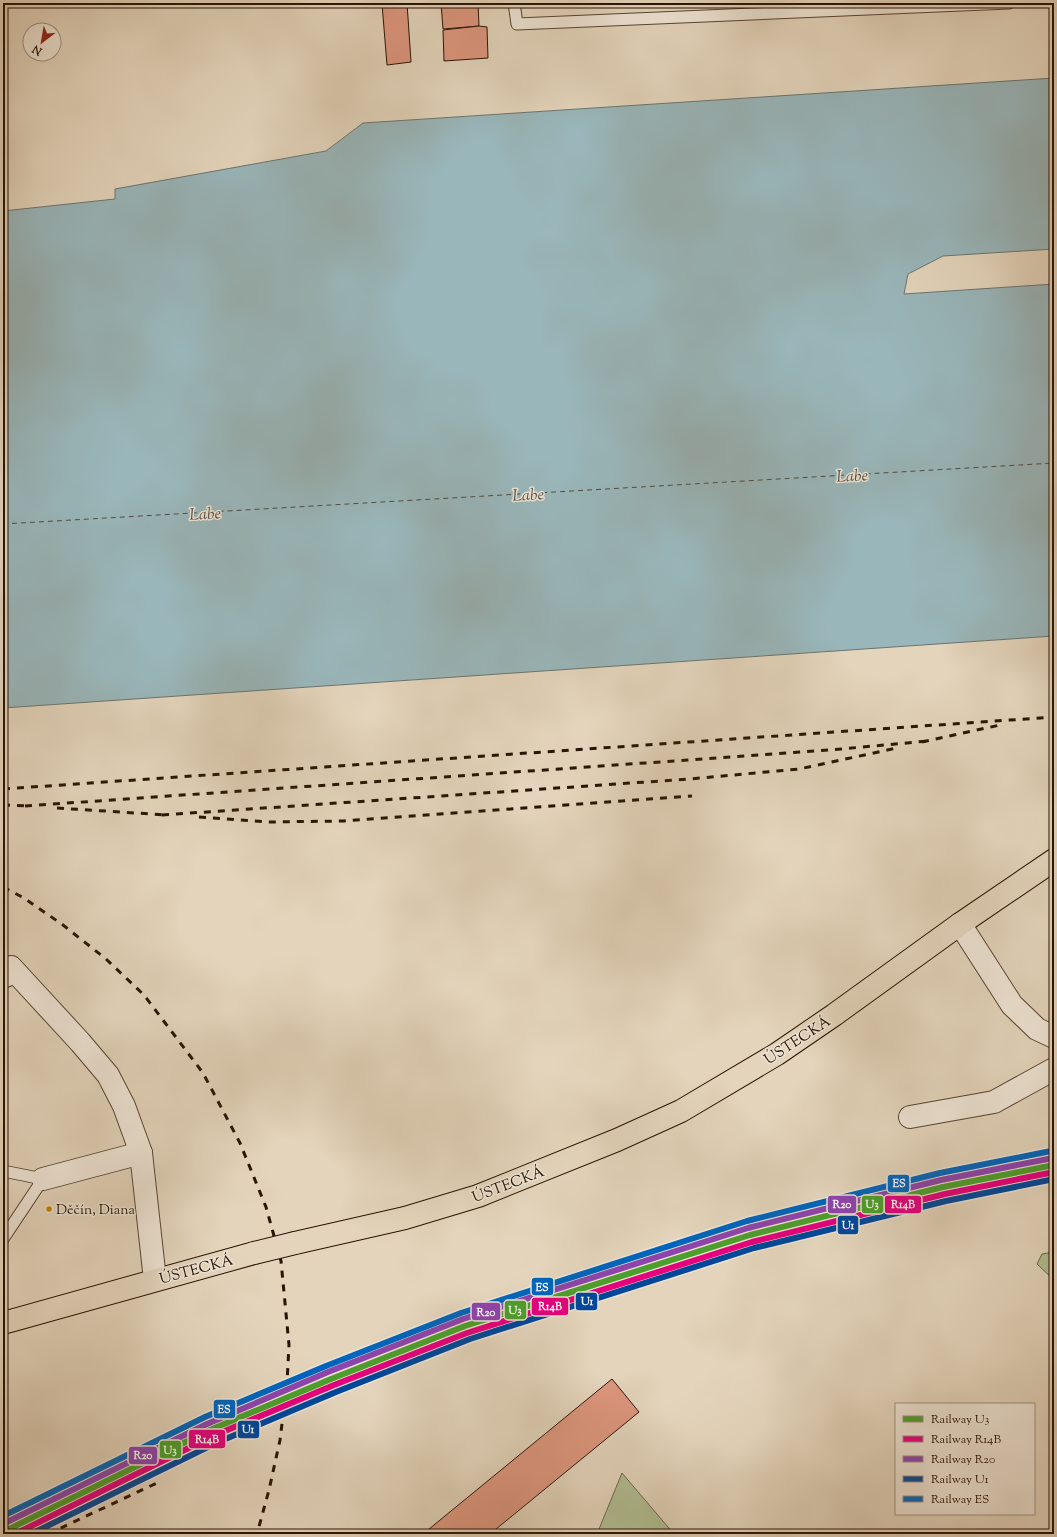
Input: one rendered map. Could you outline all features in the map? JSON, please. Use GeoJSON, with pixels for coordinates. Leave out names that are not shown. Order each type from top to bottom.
{"type":"FeatureCollection","features":[{"type":"Feature","properties":{"kind":"main road","name":"ÚSTECKÁ"},"geometry":{"type":"LineString","coordinates":[[3,1323],[254,1253],[405,1218],[478,1196],[610,1143],[682,1111],[777,1054],[834,1015],[960,924],[1054,860]]}},
{"type":"Feature","properties":{"kind":"street"},"geometry":{"type":"LineString","coordinates":[[960,924],[1012,1005],[1038,1029],[1054,1037]]}},
{"type":"Feature","properties":{"kind":"street"},"geometry":{"type":"LineString","coordinates":[[11,975],[80,1042],[108,1076],[124,1106],[141,1153],[155,1280]]}},
{"type":"Feature","properties":{"kind":"street"},"geometry":{"type":"LineString","coordinates":[[910,1117],[994,1102],[1054,1069]]}},
{"type":"Feature","properties":{"kind":"street"},"geometry":{"type":"LineString","coordinates":[[43,1179],[141,1153]]}},
{"type":"Feature","properties":{"kind":"lane"},"geometry":{"type":"LineString","coordinates":[[514,3],[517,24],[1009,3]]}},
{"type":"Feature","properties":{"kind":"lane"},"geometry":{"type":"LineString","coordinates":[[3,1171],[43,1179],[3,1239]]}},
{"type":"Feature","properties":{"kind":"green space"},"geometry":{"type":"Polygon","coordinates":[[[1054,1252],[1054,1280],[1037,1264],[1042,1254],[1054,1252]]]}},
{"type":"Feature","properties":{"kind":"green space"},"geometry":{"type":"Polygon","coordinates":[[[622,1473],[674,1534],[597,1534],[622,1473]]]}},
{"type":"Feature","properties":{"kind":"water","name":"Labe"},"geometry":{"type":"Polygon","coordinates":[[[1054,78],[1054,249],[943,256],[908,274],[904,294],[1054,284],[1054,636],[3,708],[3,211],[115,199],[115,189],[326,151],[363,123],[1054,78]]]}},
{"type":"Feature","properties":{"kind":"building"},"geometry":{"type":"Polygon","coordinates":[[[407,3],[411,62],[387,65],[382,4],[407,3]]]}},
{"type":"Feature","properties":{"kind":"building"},"geometry":{"type":"Polygon","coordinates":[[[441,3],[478,3],[479,26],[443,29],[441,3]]]}},
{"type":"Feature","properties":{"kind":"building"},"geometry":{"type":"Polygon","coordinates":[[[479,26],[487,27],[488,58],[444,61],[443,30],[479,26]]]}},
{"type":"Feature","properties":{"kind":"building"},"geometry":{"type":"Polygon","coordinates":[[[612,1379],[639,1412],[490,1534],[423,1534],[612,1379]]]}},
{"type":"Feature","properties":{"kind":"ferry route"},"geometry":{"type":"LineString","coordinates":[[3,524],[1054,463]]}},
{"type":"Feature","properties":{"kind":"railway"},"geometry":{"type":"LineString","coordinates":[[3,789],[1054,717]]}},
{"type":"Feature","properties":{"kind":"railway"},"geometry":{"type":"LineString","coordinates":[[922,742],[1000,725]]}},
{"type":"Feature","properties":{"kind":"railway"},"geometry":{"type":"LineString","coordinates":[[25,806],[841,749],[928,741]]}},
{"type":"Feature","properties":{"kind":"railway"},"geometry":{"type":"LineString","coordinates":[[162,815],[690,779],[799,769],[897,748]]}},
{"type":"Feature","properties":{"kind":"railway"},"geometry":{"type":"LineString","coordinates":[[199,817],[268,822],[344,821],[692,796]]}},
{"type":"Feature","properties":{"kind":"railway"},"geometry":{"type":"LineString","coordinates":[[3,805],[29,806]]}},
{"type":"Feature","properties":{"kind":"railway"},"geometry":{"type":"LineString","coordinates":[[57,808],[167,815]]}},
{"type":"Feature","properties":{"kind":"railway"},"geometry":{"type":"LineString","coordinates":[[3,887],[24,898],[63,925],[106,959],[144,995],[203,1073],[240,1143],[266,1207],[281,1261],[289,1345],[287,1383],[280,1440],[257,1534]]}},
{"type":"Feature","properties":{"kind":"railway"},"geometry":{"type":"LineString","coordinates":[[48,1534],[159,1482]]}},
{"type":"Feature","properties":{"kind":"rail line","name":"ES"},"geometry":{"type":"LineString","coordinates":[[3,1516],[205,1417],[326,1366],[461,1313],[747,1221],[940,1173],[1051,1151]]}},
{"type":"Feature","properties":{"kind":"rail line","name":"R20"},"geometry":{"type":"LineString","coordinates":[[3,1524],[207,1424],[328,1372],[463,1319],[748,1228],[941,1180],[1053,1158]]}},
{"type":"Feature","properties":{"kind":"rail line","name":"U3"},"geometry":{"type":"LineString","coordinates":[[3,1532],[210,1430],[331,1379],[465,1326],[750,1235],[943,1187],[1054,1165]]}},
{"type":"Feature","properties":{"kind":"rail line","name":"R14B"},"geometry":{"type":"LineString","coordinates":[[15,1534],[213,1436],[334,1385],[467,1333],[752,1242],[945,1194],[1054,1172]]}},
{"type":"Feature","properties":{"kind":"rail line","name":"U1"},"geometry":{"type":"LineString","coordinates":[[31,1534],[216,1443],[336,1392],[470,1339],[754,1248],[946,1201],[1054,1179]]}},
{"type":"Feature","properties":{"kind":"place","name":"Děčín, Diana"},"geometry":{"type":"Point","coordinates":[49,1209]}}]}
